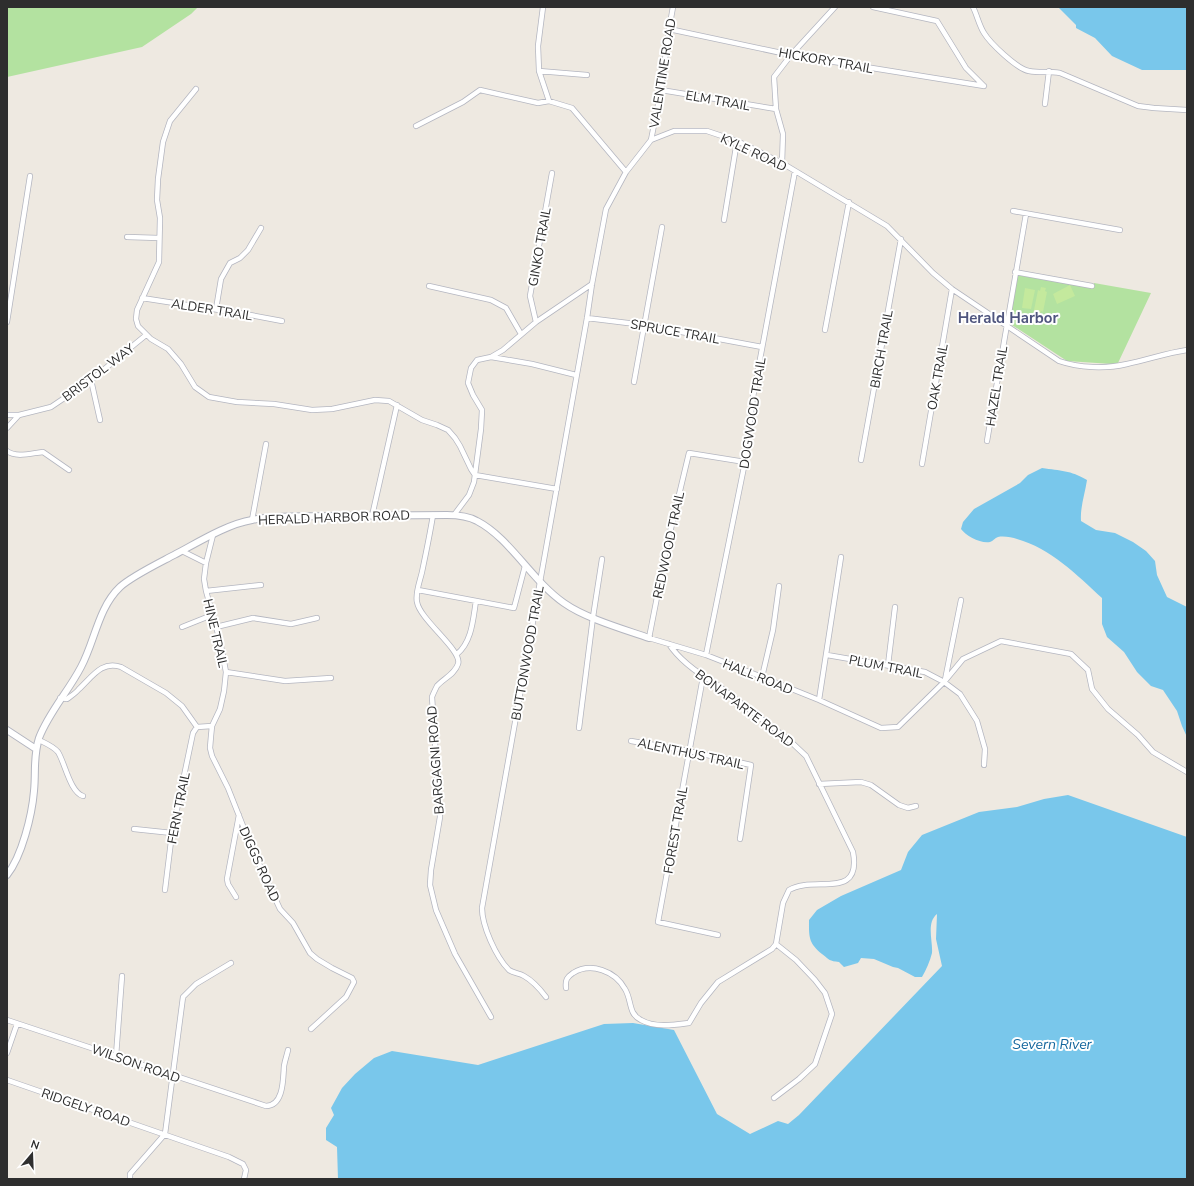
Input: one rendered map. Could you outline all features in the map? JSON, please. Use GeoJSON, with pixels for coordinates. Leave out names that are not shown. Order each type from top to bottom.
{"type":"FeatureCollection","features":[{"type":"Feature","properties":{"kind":"street"},"geometry":{"type":"LineString","coordinates":[[543,7],[538,46],[539,71],[549,101]]}},
{"type":"Feature","properties":{"kind":"street","name":"VALENTINE ROAD"},"geometry":{"type":"LineString","coordinates":[[651,140],[661,90],[673,7]]}},
{"type":"Feature","properties":{"kind":"street"},"geometry":{"type":"LineString","coordinates":[[782,163],[783,134],[776,109],[774,77],[791,55],[835,7]]}},
{"type":"Feature","properties":{"kind":"street","name":"HICKORY TRAIL"},"geometry":{"type":"LineString","coordinates":[[669,29],[791,55],[984,86],[966,68],[937,21],[873,7]]}},
{"type":"Feature","properties":{"kind":"street"},"geometry":{"type":"LineString","coordinates":[[973,7],[984,33],[997,48],[1019,68],[1029,71],[1049,71],[1060,73],[1138,106],[1187,110]]}},
{"type":"Feature","properties":{"kind":"street"},"geometry":{"type":"LineString","coordinates":[[539,71],[587,75]]}},
{"type":"Feature","properties":{"kind":"street"},"geometry":{"type":"LineString","coordinates":[[1045,104],[1049,71]]}},
{"type":"Feature","properties":{"kind":"street"},"geometry":{"type":"LineString","coordinates":[[196,89],[170,121],[163,142],[157,200],[160,218],[158,262],[156,270],[142,298],[136,319],[138,326],[146,335],[168,349],[195,387],[209,397],[237,402],[274,404],[312,410],[332,409],[375,400],[389,401],[422,420],[448,430],[460,446],[470,469],[475,475],[557,489]]}},
{"type":"Feature","properties":{"kind":"street"},"geometry":{"type":"LineString","coordinates":[[416,126],[464,102],[480,90],[538,103],[549,101],[572,108],[626,172]]}},
{"type":"Feature","properties":{"kind":"street","name":"ELM TRAIL"},"geometry":{"type":"LineString","coordinates":[[661,90],[776,109]]}},
{"type":"Feature","properties":{"kind":"street","name":"KYLE ROAD"},"geometry":{"type":"LineString","coordinates":[[651,140],[674,131],[707,131],[737,141],[782,163],[887,226],[933,273],[952,289],[1059,362],[1070,365],[1108,367],[1125,365],[1171,352],[1187,350]]}},
{"type":"Feature","properties":{"kind":"street"},"geometry":{"type":"LineString","coordinates":[[451,515],[469,495],[475,475],[482,429],[482,410],[468,383],[471,368],[477,360],[491,356],[503,350],[536,322],[592,284],[606,209],[626,172],[651,140]]}},
{"type":"Feature","properties":{"kind":"street"},"geometry":{"type":"LineString","coordinates":[[724,220],[737,141]]}},
{"type":"Feature","properties":{"kind":"street","name":"DOGWOOD TRAIL"},"geometry":{"type":"LineString","coordinates":[[706,655],[745,462],[753,397],[795,171]]}},
{"type":"Feature","properties":{"kind":"street","name":"GINKO TRAIL"},"geometry":{"type":"LineString","coordinates":[[536,322],[530,296],[552,172]]}},
{"type":"Feature","properties":{"kind":"street"},"geometry":{"type":"LineString","coordinates":[[7,322],[30,176]]}},
{"type":"Feature","properties":{"kind":"street"},"geometry":{"type":"LineString","coordinates":[[825,330],[849,202]]}},
{"type":"Feature","properties":{"kind":"street"},"geometry":{"type":"LineString","coordinates":[[1013,211],[1120,230]]}},
{"type":"Feature","properties":{"kind":"street","name":"HAZEL TRAIL"},"geometry":{"type":"LineString","coordinates":[[987,441],[1026,214]]}},
{"type":"Feature","properties":{"kind":"street"},"geometry":{"type":"LineString","coordinates":[[634,382],[662,227]]}},
{"type":"Feature","properties":{"kind":"street"},"geometry":{"type":"LineString","coordinates":[[216,309],[221,279],[230,263],[240,258],[248,250],[261,228]]}},
{"type":"Feature","properties":{"kind":"street"},"geometry":{"type":"LineString","coordinates":[[127,237],[159,238]]}},
{"type":"Feature","properties":{"kind":"street","name":"BIRCH TRAIL"},"geometry":{"type":"LineString","coordinates":[[861,460],[901,239]]}},
{"type":"Feature","properties":{"kind":"street"},"geometry":{"type":"LineString","coordinates":[[1015,272],[1092,286]]}},
{"type":"Feature","properties":{"kind":"street","name":"BUTTONWOOD TRAIL"},"geometry":{"type":"LineString","coordinates":[[546,997],[538,987],[524,976],[510,971],[498,955],[486,932],[482,916],[485,891],[592,284]]}},
{"type":"Feature","properties":{"kind":"street"},"geometry":{"type":"LineString","coordinates":[[429,286],[492,300],[506,308],[521,334]]}},
{"type":"Feature","properties":{"kind":"street","name":"OAK TRAIL"},"geometry":{"type":"LineString","coordinates":[[922,464],[952,289]]}},
{"type":"Feature","properties":{"kind":"street","name":"ALDER TRAIL"},"geometry":{"type":"LineString","coordinates":[[142,298],[282,321]]}},
{"type":"Feature","properties":{"kind":"street","name":"SPRUCE TRAIL"},"geometry":{"type":"LineString","coordinates":[[587,318],[644,324],[762,347]]}},
{"type":"Feature","properties":{"kind":"street","name":"BRISTOL WAY"},"geometry":{"type":"LineString","coordinates":[[7,415],[19,415],[51,406],[91,380],[146,335]]}},
{"type":"Feature","properties":{"kind":"street"},"geometry":{"type":"LineString","coordinates":[[491,356],[576,375]]}},
{"type":"Feature","properties":{"kind":"street"},"geometry":{"type":"LineString","coordinates":[[91,380],[100,420]]}},
{"type":"Feature","properties":{"kind":"street"},"geometry":{"type":"LineString","coordinates":[[372,516],[397,405]]}},
{"type":"Feature","properties":{"kind":"street"},"geometry":{"type":"LineString","coordinates":[[7,428],[19,415]]}},
{"type":"Feature","properties":{"kind":"street"},"geometry":{"type":"LineString","coordinates":[[252,520],[266,444]]}},
{"type":"Feature","properties":{"kind":"street"},"geometry":{"type":"LineString","coordinates":[[7,451],[18,455],[43,452],[69,470]]}},
{"type":"Feature","properties":{"kind":"street","name":"REDWOOD TRAIL"},"geometry":{"type":"LineString","coordinates":[[649,638],[668,541],[689,453],[745,462]]}},
{"type":"Feature","properties":{"kind":"street"},"geometry":{"type":"LineString","coordinates":[[432,515],[417,603],[419,608],[457,654]]}},
{"type":"Feature","properties":{"kind":"street","name":"HERALD HARBOR ROAD"},"geometry":{"type":"LineString","coordinates":[[7,875],[19,850],[30,814],[34,791],[34,760],[43,728],[60,698],[81,668],[108,602],[120,587],[144,571],[213,535],[237,524],[252,520],[294,517],[451,515]]}},
{"type":"Feature","properties":{"kind":"street","name":"HALL ROAD"},"geometry":{"type":"LineString","coordinates":[[451,515],[467,517],[486,526],[513,552],[540,582],[563,603],[575,610],[649,638],[706,655],[819,700],[881,728],[898,727],[944,682],[963,659],[1001,641],[1072,654],[1088,670],[1092,689],[1108,709],[1138,735],[1153,752],[1187,772]]}},
{"type":"Feature","properties":{"kind":"street","name":"HINE TRAIL"},"geometry":{"type":"LineString","coordinates":[[212,726],[220,709],[226,672],[206,591],[204,571],[213,535]]}},
{"type":"Feature","properties":{"kind":"street"},"geometry":{"type":"LineString","coordinates":[[182,551],[206,563]]}},
{"type":"Feature","properties":{"kind":"street"},"geometry":{"type":"LineString","coordinates":[[819,700],[841,557]]}},
{"type":"Feature","properties":{"kind":"street"},"geometry":{"type":"LineString","coordinates":[[579,728],[602,559]]}},
{"type":"Feature","properties":{"kind":"street"},"geometry":{"type":"LineString","coordinates":[[418,590],[514,608],[525,566]]}},
{"type":"Feature","properties":{"kind":"street"},"geometry":{"type":"LineString","coordinates":[[206,591],[261,585]]}},
{"type":"Feature","properties":{"kind":"street"},"geometry":{"type":"LineString","coordinates":[[762,677],[773,630],[779,586]]}},
{"type":"Feature","properties":{"kind":"street"},"geometry":{"type":"LineString","coordinates":[[944,682],[962,600]]}},
{"type":"Feature","properties":{"kind":"street","name":"BARGAGNI ROAD"},"geometry":{"type":"LineString","coordinates":[[476,601],[469,637],[466,645],[457,654],[459,659],[458,665],[456,669],[438,686],[432,697],[440,817],[430,885],[436,910],[455,954],[491,1016]]}},
{"type":"Feature","properties":{"kind":"street"},"geometry":{"type":"LineString","coordinates":[[888,665],[896,607]]}},
{"type":"Feature","properties":{"kind":"street"},"geometry":{"type":"LineString","coordinates":[[182,627],[212,615]]}},
{"type":"Feature","properties":{"kind":"street"},"geometry":{"type":"LineString","coordinates":[[216,627],[253,618],[291,624],[317,618]]}},
{"type":"Feature","properties":{"kind":"street","name":"BONAPARTE ROAD"},"geometry":{"type":"LineString","coordinates":[[669,644],[674,653],[790,740],[806,756],[853,852],[855,867],[852,875],[847,881],[796,887],[786,893],[781,908],[776,944]]}},
{"type":"Feature","properties":{"kind":"street","name":"PLUM TRAIL"},"geometry":{"type":"LineString","coordinates":[[827,655],[925,672],[944,682],[960,694],[977,721],[985,750],[984,765]]}},
{"type":"Feature","properties":{"kind":"street"},"geometry":{"type":"LineString","coordinates":[[60,698],[67,699],[79,690],[96,671],[108,665],[116,665],[166,693],[182,706],[197,727],[212,726]]}},
{"type":"Feature","properties":{"kind":"street"},"geometry":{"type":"LineString","coordinates":[[226,672],[286,681],[331,678]]}},
{"type":"Feature","properties":{"kind":"street","name":"FOREST TRAIL"},"geometry":{"type":"LineString","coordinates":[[704,677],[658,922],[718,935]]}},
{"type":"Feature","properties":{"kind":"street","name":"DIGGS ROAD"},"geometry":{"type":"LineString","coordinates":[[212,726],[210,748],[212,756],[228,788],[276,902],[280,909],[294,923],[310,953],[327,965],[352,978],[354,982],[346,997],[311,1029]]}},
{"type":"Feature","properties":{"kind":"street","name":"FERN TRAIL"},"geometry":{"type":"LineString","coordinates":[[165,890],[172,832],[193,733],[197,727]]}},
{"type":"Feature","properties":{"kind":"street"},"geometry":{"type":"LineString","coordinates":[[7,730],[36,749]]}},
{"type":"Feature","properties":{"kind":"street"},"geometry":{"type":"LineString","coordinates":[[39,740],[58,752],[73,787],[79,795],[83,796]]}},
{"type":"Feature","properties":{"kind":"street","name":"ALENTHUS TRAIL"},"geometry":{"type":"LineString","coordinates":[[631,741],[689,751],[751,765],[740,839]]}},
{"type":"Feature","properties":{"kind":"street"},"geometry":{"type":"LineString","coordinates":[[819,784],[861,782],[871,785],[899,805],[908,808],[916,806]]}},
{"type":"Feature","properties":{"kind":"street"},"geometry":{"type":"LineString","coordinates":[[236,897],[228,884],[227,879],[239,815]]}},
{"type":"Feature","properties":{"kind":"street"},"geometry":{"type":"LineString","coordinates":[[134,829],[172,832]]}},
{"type":"Feature","properties":{"kind":"street"},"geometry":{"type":"LineString","coordinates":[[566,988],[565,982],[568,976],[577,970],[592,967],[605,971],[616,978],[626,990],[634,1017],[642,1021],[658,1025],[689,1023],[700,1003],[718,982],[768,952],[776,944],[796,960],[815,980],[825,993],[832,1014],[815,1064],[799,1079],[774,1098]]}},
{"type":"Feature","properties":{"kind":"street"},"geometry":{"type":"LineString","coordinates":[[130,1179],[130,1174],[165,1134],[183,997],[196,984],[230,962]]}},
{"type":"Feature","properties":{"kind":"street"},"geometry":{"type":"LineString","coordinates":[[116,1056],[122,976]]}},
{"type":"Feature","properties":{"kind":"street","name":"WILSON ROAD"},"geometry":{"type":"LineString","coordinates":[[7,1020],[266,1106],[270,1106],[276,1102],[279,1096],[284,1063],[288,1050]]}},
{"type":"Feature","properties":{"kind":"street"},"geometry":{"type":"LineString","coordinates":[[7,1053],[17,1024]]}},
{"type":"Feature","properties":{"kind":"street","name":"RIDGELY ROAD"},"geometry":{"type":"LineString","coordinates":[[7,1080],[229,1157],[243,1164],[246,1170],[244,1179]]}},
{"type":"Feature","properties":{"kind":"green space"},"geometry":{"type":"Polygon","coordinates":[[[7,7],[198,7],[191,14],[142,47],[7,77],[7,7]]]}},
{"type":"Feature","properties":{"kind":"green space"},"geometry":{"type":"Polygon","coordinates":[[[1017,275],[1093,288],[1094,283],[1151,293],[1118,363],[1112,364],[1067,361],[1009,323],[1017,275]]]}},
{"type":"Feature","properties":{"kind":"green space"},"geometry":{"type":"Polygon","coordinates":[[[1070,285],[1075,296],[1057,304],[1053,294],[1070,285]]]}},
{"type":"Feature","properties":{"kind":"green space"},"geometry":{"type":"Polygon","coordinates":[[[1041,287],[1046,288],[1045,291],[1047,292],[1043,312],[1041,311],[1040,315],[1035,314],[1036,311],[1034,310],[1038,290],[1040,291],[1041,287]]]}},
{"type":"Feature","properties":{"kind":"green space"},"geometry":{"type":"Polygon","coordinates":[[[1025,288],[1035,290],[1031,309],[1022,308],[1025,288]]]}},
{"type":"Feature","properties":{"kind":"water"},"geometry":{"type":"Polygon","coordinates":[[[1058,7],[1187,7],[1187,70],[1142,70],[1112,56],[1095,38],[1076,28],[1076,25],[1058,7]]]}},
{"type":"Feature","properties":{"kind":"water"},"geometry":{"type":"Polygon","coordinates":[[[1042,468],[1060,470],[1087,480],[1081,521],[1096,530],[1115,533],[1133,542],[1146,551],[1155,561],[1157,575],[1167,597],[1187,607],[1187,737],[1177,711],[1163,690],[1151,686],[1137,672],[1124,652],[1107,637],[1102,624],[1102,598],[1093,589],[1062,563],[1029,543],[1015,538],[1005,537],[998,537],[990,542],[982,542],[970,537],[961,529],[963,522],[974,509],[1020,483],[1028,475],[1042,468]]]}},
{"type":"Feature","properties":{"kind":"water","name":"Severn River"},"geometry":{"type":"Polygon","coordinates":[[[1068,795],[1187,837],[1187,1179],[338,1179],[337,1147],[326,1140],[326,1128],[334,1115],[331,1108],[342,1088],[355,1074],[374,1058],[392,1051],[478,1065],[604,1024],[633,1023],[674,1030],[717,1114],[750,1134],[778,1121],[788,1124],[799,1115],[942,966],[936,939],[937,914],[931,927],[932,953],[930,959],[922,977],[915,977],[898,968],[874,959],[861,958],[858,963],[844,967],[839,962],[828,959],[817,950],[810,939],[809,920],[817,910],[841,896],[901,870],[908,852],[922,835],[979,812],[1017,807],[1044,799],[1068,795]]]}},
{"type":"Feature","properties":{"kind":"district","name":"Herald Harbor"},"geometry":{"type":"Point","coordinates":[1008,318]}}]}
